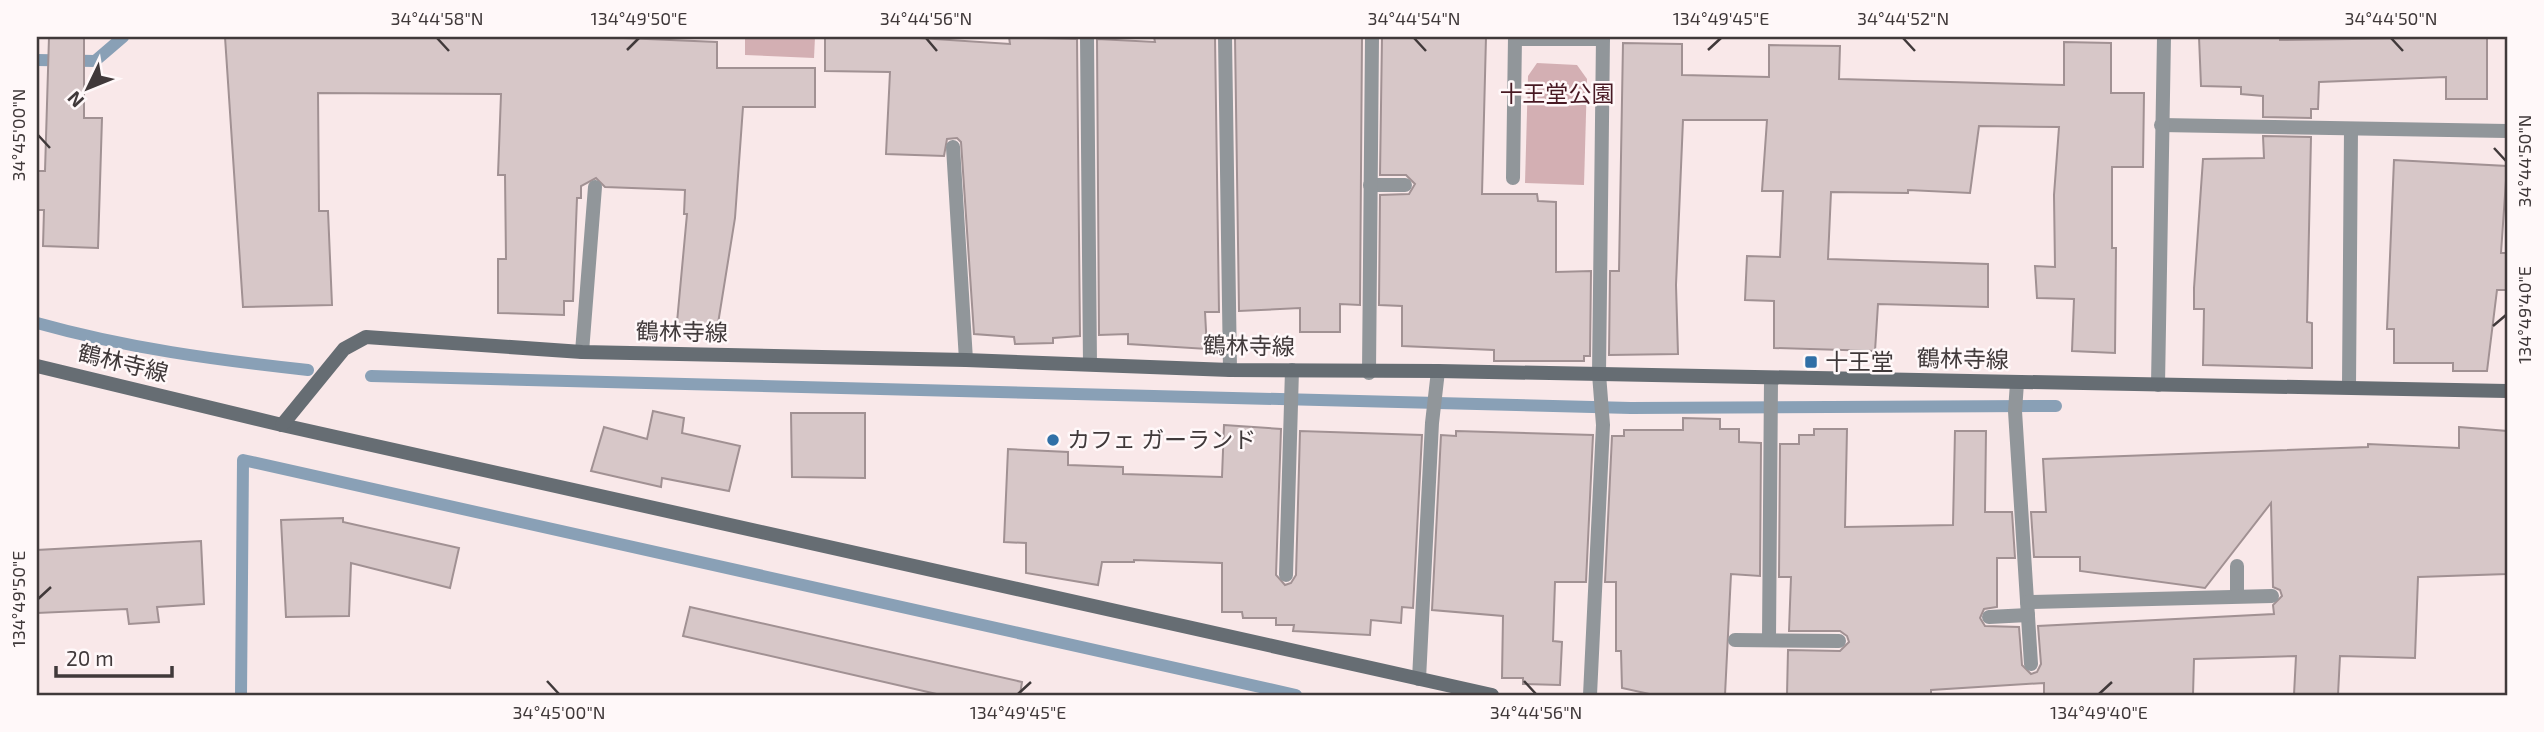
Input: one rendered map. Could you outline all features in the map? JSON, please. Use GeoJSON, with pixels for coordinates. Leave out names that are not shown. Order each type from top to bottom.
{"type":"FeatureCollection","features":[{"type":"Feature","properties":{"kind":"main road","name":"鶴林寺線"},"geometry":{"type":"LineString","coordinates":[[37,366],[282,425],[344,349],[366,337],[582,352],[966,360],[1230,370],[1292,369],[1369,373],[1438,370],[1771,379],[2349,386],[2507,391]]}},
{"type":"Feature","properties":{"kind":"main road"},"geometry":{"type":"LineString","coordinates":[[282,425],[1492,695]]}},
{"type":"Feature","properties":{"kind":"street"},"geometry":{"type":"LineString","coordinates":[[1087,37],[1090,364]]}},
{"type":"Feature","properties":{"kind":"street"},"geometry":{"type":"LineString","coordinates":[[1225,37],[1230,370]]}},
{"type":"Feature","properties":{"kind":"street"},"geometry":{"type":"LineString","coordinates":[[1369,373],[1372,37]]}},
{"type":"Feature","properties":{"kind":"street"},"geometry":{"type":"LineString","coordinates":[[2158,385],[2164,37]]}},
{"type":"Feature","properties":{"kind":"street"},"geometry":{"type":"LineString","coordinates":[[1513,178],[1515,38],[1603,38],[1599,374],[1603,425],[1590,695]]}},
{"type":"Feature","properties":{"kind":"street"},"geometry":{"type":"LineString","coordinates":[[2161,125],[2507,131]]}},
{"type":"Feature","properties":{"kind":"street"},"geometry":{"type":"LineString","coordinates":[[2349,386],[2351,129]]}},
{"type":"Feature","properties":{"kind":"street"},"geometry":{"type":"LineString","coordinates":[[953,147],[966,360]]}},
{"type":"Feature","properties":{"kind":"street"},"geometry":{"type":"LineString","coordinates":[[1370,185],[1405,185]]}},
{"type":"Feature","properties":{"kind":"street"},"geometry":{"type":"LineString","coordinates":[[582,352],[595,187]]}},
{"type":"Feature","properties":{"kind":"street"},"geometry":{"type":"LineString","coordinates":[[1286,575],[1292,369]]}},
{"type":"Feature","properties":{"kind":"street"},"geometry":{"type":"LineString","coordinates":[[1419,679],[1432,423],[1438,370]]}},
{"type":"Feature","properties":{"kind":"street"},"geometry":{"type":"LineString","coordinates":[[1769,640],[1771,379]]}},
{"type":"Feature","properties":{"kind":"street"},"geometry":{"type":"LineString","coordinates":[[2018,383],[2016,406],[2031,664]]}},
{"type":"Feature","properties":{"kind":"street"},"geometry":{"type":"LineString","coordinates":[[2237,566],[2237,596]]}},
{"type":"Feature","properties":{"kind":"street"},"geometry":{"type":"LineString","coordinates":[[1989,617],[2027,609],[2272,596]]}},
{"type":"Feature","properties":{"kind":"street"},"geometry":{"type":"LineString","coordinates":[[1735,640],[1839,641]]}},
{"type":"Feature","properties":{"kind":"green space"},"geometry":{"type":"Polygon","coordinates":[[[745,37],[815,37],[814,58],[745,55],[745,37]]]}},
{"type":"Feature","properties":{"kind":"green space","name":"十王堂公園"},"geometry":{"type":"Polygon","coordinates":[[[1537,63],[1577,65],[1587,79],[1584,185],[1525,183],[1528,76],[1537,63]]]}},
{"type":"Feature","properties":{"kind":"building"},"geometry":{"type":"Polygon","coordinates":[[[49,37],[84,37],[84,118],[102,118],[98,248],[43,246],[44,210],[37,210],[37,171],[45,171],[49,37]]]}},
{"type":"Feature","properties":{"kind":"building"},"geometry":{"type":"Polygon","coordinates":[[[225,37],[600,37],[717,42],[717,68],[815,68],[815,107],[743,107],[735,218],[716,336],[676,333],[687,214],[684,214],[685,190],[605,187],[596,178],[581,186],[581,198],[577,198],[573,301],[564,301],[564,315],[498,313],[498,259],[506,259],[505,175],[498,175],[501,94],[318,93],[319,211],[328,211],[332,305],[243,307],[225,37]]]}},
{"type":"Feature","properties":{"kind":"building"},"geometry":{"type":"Polygon","coordinates":[[[825,37],[904,37],[1010,44],[1009,37],[1077,39],[1080,336],[1053,338],[1053,343],[1015,344],[1014,337],[974,334],[961,142],[957,138],[947,139],[944,156],[886,154],[890,72],[825,71],[825,37]]]}},
{"type":"Feature","properties":{"kind":"building"},"geometry":{"type":"Polygon","coordinates":[[[1154,37],[1215,37],[1219,312],[1205,312],[1207,349],[1128,344],[1128,334],[1099,335],[1097,39],[1155,42],[1154,37]]]}},
{"type":"Feature","properties":{"kind":"building"},"geometry":{"type":"Polygon","coordinates":[[[1235,37],[1362,37],[1360,305],[1340,304],[1340,332],[1300,332],[1300,308],[1239,311],[1235,37]]]}},
{"type":"Feature","properties":{"kind":"building"},"geometry":{"type":"Polygon","coordinates":[[[1382,37],[1486,37],[1482,194],[1537,194],[1538,201],[1556,202],[1556,272],[1591,271],[1590,356],[1584,356],[1584,361],[1494,361],[1494,350],[1402,346],[1402,306],[1379,305],[1380,195],[1409,194],[1415,184],[1406,175],[1380,175],[1382,37]]]}},
{"type":"Feature","properties":{"kind":"building"},"geometry":{"type":"Polygon","coordinates":[[[2199,37],[2280,37],[2280,40],[2487,37],[2487,99],[2446,99],[2446,77],[2319,82],[2318,109],[2311,109],[2311,118],[2263,117],[2263,96],[2241,94],[2241,87],[2201,86],[2199,37]]]}},
{"type":"Feature","properties":{"kind":"building"},"geometry":{"type":"Polygon","coordinates":[[[2064,42],[2111,43],[2111,93],[2144,93],[2143,167],[2112,167],[2112,248],[2116,248],[2115,353],[2072,351],[2074,299],[2037,298],[2035,266],[2055,267],[2054,195],[2059,127],[1979,126],[1970,193],[1908,190],[1908,193],[1831,192],[1828,259],[1988,264],[1988,307],[1878,304],[1875,351],[1774,348],[1774,301],[1745,300],[1747,256],[1780,257],[1783,191],[1762,191],[1767,120],[1683,120],[1676,285],[1678,354],[1609,355],[1610,271],[1619,271],[1623,43],[1682,44],[1682,75],[1769,77],[1769,45],[1840,46],[1839,79],[2064,85],[2064,42]]]}},
{"type":"Feature","properties":{"kind":"building"},"geometry":{"type":"Polygon","coordinates":[[[2263,136],[2311,137],[2307,322],[2312,323],[2312,368],[2203,365],[2204,309],[2194,309],[2194,288],[2203,159],[2264,158],[2263,136]]]}},
{"type":"Feature","properties":{"kind":"building"},"geometry":{"type":"Polygon","coordinates":[[[2394,160],[2507,166],[2501,253],[2507,253],[2507,290],[2497,290],[2487,371],[2453,371],[2453,363],[2394,363],[2394,329],[2387,329],[2394,160]]]}},
{"type":"Feature","properties":{"kind":"building"},"geometry":{"type":"Polygon","coordinates":[[[653,411],[684,418],[682,433],[740,446],[729,491],[662,478],[661,487],[591,471],[604,427],[647,439],[653,411]]]}},
{"type":"Feature","properties":{"kind":"building"},"geometry":{"type":"Polygon","coordinates":[[[791,413],[865,413],[865,478],[792,477],[791,413]]]}},
{"type":"Feature","properties":{"kind":"building"},"geometry":{"type":"Polygon","coordinates":[[[1683,418],[1720,419],[1720,429],[1739,429],[1739,442],[1761,443],[1760,576],[1731,574],[1725,695],[1654,695],[1622,688],[1621,651],[1616,651],[1616,582],[1605,582],[1612,436],[1624,436],[1624,430],[1683,430],[1683,418]]]}},
{"type":"Feature","properties":{"kind":"building"},"geometry":{"type":"Polygon","coordinates":[[[1224,425],[1281,429],[1276,575],[1285,585],[1291,583],[1296,575],[1300,431],[1422,435],[1413,608],[1402,607],[1401,623],[1371,620],[1370,635],[1293,631],[1294,625],[1276,625],[1276,618],[1243,618],[1242,612],[1222,612],[1222,563],[1134,560],[1102,562],[1098,585],[1026,573],[1026,543],[1004,542],[1008,449],[1068,452],[1068,465],[1123,467],[1123,474],[1222,477],[1224,425]]]}},
{"type":"Feature","properties":{"kind":"building"},"geometry":{"type":"Polygon","coordinates":[[[2459,427],[2507,431],[2507,574],[2418,577],[2415,658],[2340,656],[2338,695],[2294,695],[2296,656],[2194,659],[2193,695],[2044,695],[2044,683],[1931,690],[1931,695],[1787,695],[1788,650],[1840,651],[1849,642],[1847,636],[1840,631],[1789,631],[1791,577],[1779,577],[1780,444],[1799,444],[1799,435],[1814,435],[1814,429],[1847,429],[1845,527],[1953,525],[1955,431],[1986,431],[1985,512],[2012,512],[2015,558],[1997,558],[1997,607],[1984,609],[1980,618],[1985,626],[2019,627],[2022,665],[2031,674],[2037,672],[2041,664],[2038,626],[2274,614],[2273,605],[2282,596],[2280,590],[2273,587],[2271,503],[2205,588],[2080,571],[2080,557],[2034,557],[2031,512],[2046,512],[2043,459],[2368,447],[2368,444],[2459,448],[2459,427]]]}},
{"type":"Feature","properties":{"kind":"building"},"geometry":{"type":"Polygon","coordinates":[[[1456,431],[1593,435],[1586,582],[1555,582],[1553,641],[1562,642],[1560,685],[1523,684],[1523,678],[1502,678],[1503,616],[1432,610],[1441,435],[1456,436],[1456,431]]]}},
{"type":"Feature","properties":{"kind":"building"},"geometry":{"type":"Polygon","coordinates":[[[343,518],[343,522],[459,548],[450,588],[351,563],[349,616],[286,617],[281,520],[343,518]]]}},
{"type":"Feature","properties":{"kind":"building"},"geometry":{"type":"Polygon","coordinates":[[[201,541],[204,604],[157,607],[159,622],[129,624],[127,609],[37,613],[37,550],[201,541]]]}},
{"type":"Feature","properties":{"kind":"building"},"geometry":{"type":"Polygon","coordinates":[[[690,607],[1022,682],[1020,695],[941,695],[683,636],[690,607]]]}},
{"type":"Feature","properties":{"kind":"waterway"},"geometry":{"type":"LineString","coordinates":[[37,60],[95,61],[123,37]]}},
{"type":"Feature","properties":{"kind":"waterway"},"geometry":{"type":"LineString","coordinates":[[37,323],[171,352],[308,370]]}},
{"type":"Feature","properties":{"kind":"waterway"},"geometry":{"type":"LineString","coordinates":[[371,376],[1631,408],[2056,406]]}},
{"type":"Feature","properties":{"kind":"waterway"},"geometry":{"type":"LineString","coordinates":[[241,695],[243,460],[1296,695]]}},
{"type":"Feature","properties":{"kind":"place","name":"十王堂"},"geometry":{"type":"Point","coordinates":[1811,362]}},
{"type":"Feature","properties":{"kind":"place","name":"カフェ ガーランド"},"geometry":{"type":"Point","coordinates":[1053,440]}}]}
